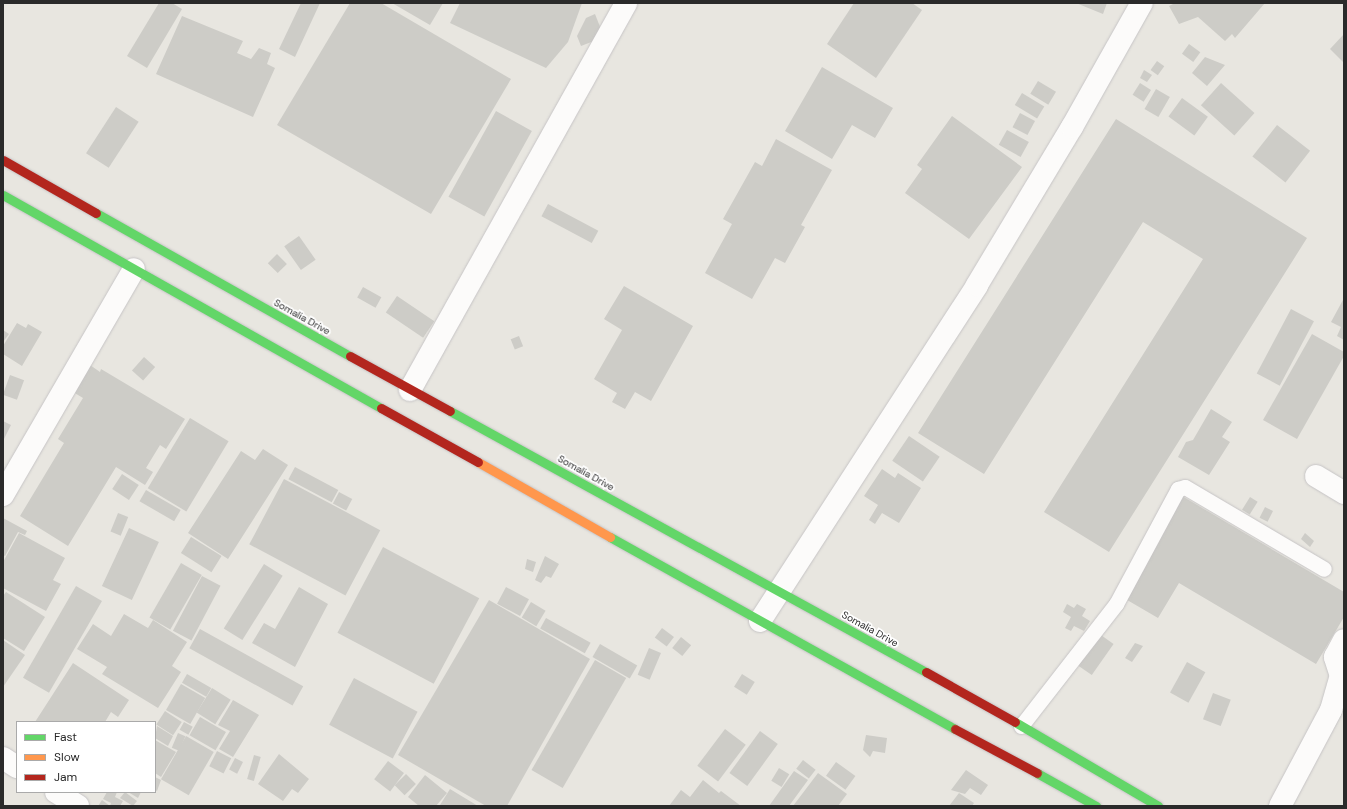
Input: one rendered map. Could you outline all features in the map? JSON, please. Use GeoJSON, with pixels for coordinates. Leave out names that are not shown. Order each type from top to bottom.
{"type":"FeatureCollection","features":[{"type":"Feature","properties":{"kind":"main road","name":"Somalia Drive"},"geometry":{"type":"LineString","coordinates":[[3,160],[410,390],[1021,726],[1158,806]]}},
{"type":"Feature","properties":{"kind":"main road"},"geometry":{"type":"LineString","coordinates":[[3,195],[760,621],[1096,806]]}},
{"type":"Feature","properties":{"kind":"street"},"geometry":{"type":"LineString","coordinates":[[410,390],[626,3]]}},
{"type":"Feature","properties":{"kind":"street"},"geometry":{"type":"LineString","coordinates":[[760,621],[977,285],[1072,127],[1142,3]]}},
{"type":"Feature","properties":{"kind":"street"},"geometry":{"type":"LineString","coordinates":[[3,495],[134,269]]}},
{"type":"Feature","properties":{"kind":"street"},"geometry":{"type":"LineString","coordinates":[[1316,476],[1344,493]]}},
{"type":"Feature","properties":{"kind":"street"},"geometry":{"type":"LineString","coordinates":[[1280,806],[1331,710],[1341,676],[1335,657],[1344,640]]}},
{"type":"Feature","properties":{"kind":"street"},"geometry":{"type":"LineString","coordinates":[[3,758],[16,766]]}},
{"type":"Feature","properties":{"kind":"street"},"geometry":{"type":"LineString","coordinates":[[58,793],[78,806]]}},
{"type":"Feature","properties":{"kind":"lane"},"geometry":{"type":"LineString","coordinates":[[1021,726],[1116,604],[1178,489],[1185,487],[1324,569]]}},
{"type":"Feature","properties":{"kind":"building"},"geometry":{"type":"Polygon","coordinates":[[[159,3],[172,3],[182,9],[147,68],[127,56],[159,3]]]}},
{"type":"Feature","properties":{"kind":"building"},"geometry":{"type":"Polygon","coordinates":[[[301,3],[320,3],[295,57],[279,49],[301,3]]]}},
{"type":"Feature","properties":{"kind":"building"},"geometry":{"type":"Polygon","coordinates":[[[350,3],[381,3],[511,79],[431,214],[277,125],[350,3]]]}},
{"type":"Feature","properties":{"kind":"building"},"geometry":{"type":"Polygon","coordinates":[[[392,3],[443,3],[430,25],[392,3]]]}},
{"type":"Feature","properties":{"kind":"building"},"geometry":{"type":"Polygon","coordinates":[[[460,3],[582,3],[568,42],[546,68],[450,23],[460,3]]]}},
{"type":"Feature","properties":{"kind":"building"},"geometry":{"type":"Polygon","coordinates":[[[854,3],[912,3],[922,10],[876,78],[827,44],[854,3]]]}},
{"type":"Feature","properties":{"kind":"building"},"geometry":{"type":"Polygon","coordinates":[[[1076,3],[1107,3],[1103,14],[1076,3]]]}},
{"type":"Feature","properties":{"kind":"building"},"geometry":{"type":"Polygon","coordinates":[[[1175,3],[1265,3],[1235,38],[1232,34],[1225,41],[1198,17],[1179,24],[1169,6],[1175,3]]]}},
{"type":"Feature","properties":{"kind":"building"},"geometry":{"type":"Polygon","coordinates":[[[595,14],[604,37],[581,46],[577,36],[586,18],[595,14]]]}},
{"type":"Feature","properties":{"kind":"building"},"geometry":{"type":"Polygon","coordinates":[[[182,16],[243,41],[237,53],[251,59],[259,48],[271,53],[267,64],[275,68],[253,117],[156,74],[182,16]]]}},
{"type":"Feature","properties":{"kind":"building"},"geometry":{"type":"Polygon","coordinates":[[[1344,34],[1344,63],[1330,49],[1344,34]]]}},
{"type":"Feature","properties":{"kind":"building"},"geometry":{"type":"Polygon","coordinates":[[[1189,44],[1200,52],[1193,62],[1182,54],[1189,44]]]}},
{"type":"Feature","properties":{"kind":"building"},"geometry":{"type":"Polygon","coordinates":[[[1205,57],[1225,65],[1207,86],[1192,73],[1205,57]]]}},
{"type":"Feature","properties":{"kind":"building"},"geometry":{"type":"Polygon","coordinates":[[[1157,61],[1164,66],[1158,75],[1151,70],[1157,61]]]}},
{"type":"Feature","properties":{"kind":"building"},"geometry":{"type":"Polygon","coordinates":[[[822,67],[893,108],[875,138],[852,125],[832,159],[785,131],[822,67]]]}},
{"type":"Feature","properties":{"kind":"building"},"geometry":{"type":"Polygon","coordinates":[[[1144,70],[1152,75],[1147,82],[1140,78],[1144,70]]]}},
{"type":"Feature","properties":{"kind":"building"},"geometry":{"type":"Polygon","coordinates":[[[1038,81],[1056,92],[1048,105],[1030,94],[1038,81]]]}},
{"type":"Feature","properties":{"kind":"building"},"geometry":{"type":"Polygon","coordinates":[[[1140,83],[1151,90],[1144,102],[1133,95],[1140,83]]]}},
{"type":"Feature","properties":{"kind":"building"},"geometry":{"type":"Polygon","coordinates":[[[1221,83],[1254,113],[1234,135],[1201,105],[1221,83]]]}},
{"type":"Feature","properties":{"kind":"building"},"geometry":{"type":"Polygon","coordinates":[[[1156,89],[1170,97],[1158,117],[1144,109],[1156,89]]]}},
{"type":"Feature","properties":{"kind":"building"},"geometry":{"type":"Polygon","coordinates":[[[1022,93],[1044,106],[1037,118],[1015,105],[1022,93]]]}},
{"type":"Feature","properties":{"kind":"building"},"geometry":{"type":"Polygon","coordinates":[[[1182,98],[1208,117],[1194,135],[1168,117],[1182,98]]]}},
{"type":"Feature","properties":{"kind":"building"},"geometry":{"type":"Polygon","coordinates":[[[116,107],[139,122],[109,168],[86,153],[116,107]]]}},
{"type":"Feature","properties":{"kind":"building"},"geometry":{"type":"Polygon","coordinates":[[[496,111],[532,131],[484,217],[448,197],[496,111]]]}},
{"type":"Feature","properties":{"kind":"building"},"geometry":{"type":"Polygon","coordinates":[[[1020,113],[1035,121],[1027,135],[1012,127],[1020,113]]]}},
{"type":"Feature","properties":{"kind":"building"},"geometry":{"type":"Polygon","coordinates":[[[952,116],[1022,167],[969,239],[905,193],[922,169],[917,165],[952,116]]]}},
{"type":"Feature","properties":{"kind":"building"},"geometry":{"type":"Polygon","coordinates":[[[1116,119],[1307,238],[1109,552],[1044,512],[1203,259],[1143,222],[984,474],[918,433],[1116,119]]]}},
{"type":"Feature","properties":{"kind":"building"},"geometry":{"type":"Polygon","coordinates":[[[1277,125],[1310,151],[1285,182],[1252,157],[1277,125]]]}},
{"type":"Feature","properties":{"kind":"building"},"geometry":{"type":"Polygon","coordinates":[[[1007,130],[1029,142],[1021,157],[999,145],[1007,130]]]}},
{"type":"Feature","properties":{"kind":"building"},"geometry":{"type":"Polygon","coordinates":[[[776,139],[832,170],[801,225],[805,227],[785,263],[775,258],[752,299],[705,273],[732,224],[723,219],[755,162],[762,166],[776,139]]]}},
{"type":"Feature","properties":{"kind":"building"},"geometry":{"type":"Polygon","coordinates":[[[548,204],[598,231],[592,243],[541,216],[548,204]]]}},
{"type":"Feature","properties":{"kind":"building"},"geometry":{"type":"Polygon","coordinates":[[[299,236],[316,260],[301,270],[284,246],[299,236]]]}},
{"type":"Feature","properties":{"kind":"building"},"geometry":{"type":"Polygon","coordinates":[[[277,254],[287,264],[278,273],[268,263],[277,254]]]}},
{"type":"Feature","properties":{"kind":"building"},"geometry":{"type":"Polygon","coordinates":[[[624,286],[693,326],[651,401],[635,392],[625,409],[612,402],[617,393],[594,379],[622,330],[604,319],[624,286]]]}},
{"type":"Feature","properties":{"kind":"building"},"geometry":{"type":"Polygon","coordinates":[[[363,287],[381,297],[376,308],[357,297],[363,287]]]}},
{"type":"Feature","properties":{"kind":"building"},"geometry":{"type":"Polygon","coordinates":[[[397,296],[434,321],[423,338],[386,313],[397,296]]]}},
{"type":"Feature","properties":{"kind":"building"},"geometry":{"type":"Polygon","coordinates":[[[1344,298],[1344,340],[1337,336],[1341,327],[1331,322],[1344,298]]]}},
{"type":"Feature","properties":{"kind":"building"},"geometry":{"type":"Polygon","coordinates":[[[1291,309],[1314,321],[1280,386],[1257,373],[1291,309]]]}},
{"type":"Feature","properties":{"kind":"building"},"geometry":{"type":"Polygon","coordinates":[[[17,323],[26,328],[28,324],[42,332],[22,366],[3,354],[3,346],[17,323]]]}},
{"type":"Feature","properties":{"kind":"building"},"geometry":{"type":"Polygon","coordinates":[[[3,330],[9,334],[3,342],[3,330]]]}},
{"type":"Feature","properties":{"kind":"building"},"geometry":{"type":"Polygon","coordinates":[[[1312,334],[1344,352],[1344,356],[1297,439],[1263,420],[1312,334]]]}},
{"type":"Feature","properties":{"kind":"building"},"geometry":{"type":"Polygon","coordinates":[[[519,336],[523,346],[515,350],[511,339],[519,336]]]}},
{"type":"Feature","properties":{"kind":"building"},"geometry":{"type":"Polygon","coordinates":[[[144,357],[155,367],[143,380],[132,370],[144,357]]]}},
{"type":"Feature","properties":{"kind":"building"},"geometry":{"type":"Polygon","coordinates":[[[90,365],[100,372],[101,369],[185,419],[166,449],[160,445],[146,468],[153,472],[145,485],[116,467],[68,546],[20,516],[64,443],[58,439],[83,398],[73,392],[90,365]]]}},
{"type":"Feature","properties":{"kind":"building"},"geometry":{"type":"Polygon","coordinates":[[[10,375],[24,380],[17,400],[3,395],[10,375]]]}},
{"type":"Feature","properties":{"kind":"building"},"geometry":{"type":"Polygon","coordinates":[[[1211,409],[1232,422],[1222,437],[1230,442],[1209,475],[1178,457],[1186,442],[1193,440],[1211,409]]]}},
{"type":"Feature","properties":{"kind":"building"},"geometry":{"type":"Polygon","coordinates":[[[190,418],[229,441],[186,511],[148,488],[190,418]]]}},
{"type":"Feature","properties":{"kind":"building"},"geometry":{"type":"Polygon","coordinates":[[[3,421],[11,425],[3,441],[3,421]]]}},
{"type":"Feature","properties":{"kind":"building"},"geometry":{"type":"Polygon","coordinates":[[[909,436],[940,457],[923,482],[892,461],[909,436]]]}},
{"type":"Feature","properties":{"kind":"building"},"geometry":{"type":"Polygon","coordinates":[[[263,449],[288,465],[228,559],[188,533],[241,451],[255,460],[263,449]]]}},
{"type":"Feature","properties":{"kind":"building"},"geometry":{"type":"Polygon","coordinates":[[[295,467],[338,490],[332,502],[288,479],[295,467]]]}},
{"type":"Feature","properties":{"kind":"building"},"geometry":{"type":"Polygon","coordinates":[[[882,469],[895,478],[898,473],[921,488],[899,523],[882,513],[875,524],[869,520],[878,505],[864,496],[882,469]]]}},
{"type":"Feature","properties":{"kind":"building"},"geometry":{"type":"Polygon","coordinates":[[[122,474],[139,485],[129,500],[112,489],[122,474]]]}},
{"type":"Feature","properties":{"kind":"building"},"geometry":{"type":"Polygon","coordinates":[[[284,479],[380,530],[346,596],[249,544],[284,479]]]}},
{"type":"Feature","properties":{"kind":"building"},"geometry":{"type":"Polygon","coordinates":[[[146,490],[181,510],[174,521],[140,501],[146,490]]]}},
{"type":"Feature","properties":{"kind":"building"},"geometry":{"type":"Polygon","coordinates":[[[339,492],[352,499],[346,511],[333,503],[339,492]]]}},
{"type":"Feature","properties":{"kind":"building"},"geometry":{"type":"Polygon","coordinates":[[[1182,496],[1344,592],[1344,617],[1316,664],[1179,583],[1158,618],[1122,597],[1182,496]]]}},
{"type":"Feature","properties":{"kind":"building"},"geometry":{"type":"Polygon","coordinates":[[[1250,497],[1258,502],[1250,514],[1242,510],[1250,497]]]}},
{"type":"Feature","properties":{"kind":"building"},"geometry":{"type":"Polygon","coordinates":[[[1265,507],[1273,511],[1268,522],[1260,518],[1265,507]]]}},
{"type":"Feature","properties":{"kind":"building"},"geometry":{"type":"Polygon","coordinates":[[[118,513],[128,517],[121,536],[111,532],[118,513]]]}},
{"type":"Feature","properties":{"kind":"building"},"geometry":{"type":"Polygon","coordinates":[[[3,518],[27,531],[25,535],[18,532],[5,556],[3,555],[3,518]]]}},
{"type":"Feature","properties":{"kind":"building"},"geometry":{"type":"Polygon","coordinates":[[[129,528],[159,542],[132,600],[102,586],[129,528]]]}},
{"type":"Feature","properties":{"kind":"building"},"geometry":{"type":"Polygon","coordinates":[[[19,533],[65,558],[53,580],[61,584],[46,611],[3,588],[3,562],[19,533]]]}},
{"type":"Feature","properties":{"kind":"building"},"geometry":{"type":"Polygon","coordinates":[[[1305,533],[1314,541],[1310,547],[1301,539],[1305,533]]]}},
{"type":"Feature","properties":{"kind":"building"},"geometry":{"type":"Polygon","coordinates":[[[191,537],[222,556],[211,572],[181,553],[191,537]]]}},
{"type":"Feature","properties":{"kind":"building"},"geometry":{"type":"Polygon","coordinates":[[[383,547],[479,598],[434,684],[337,633],[383,547]]]}},
{"type":"Feature","properties":{"kind":"building"},"geometry":{"type":"Polygon","coordinates":[[[545,556],[559,564],[551,578],[546,576],[541,583],[535,580],[545,556]]]}},
{"type":"Feature","properties":{"kind":"building"},"geometry":{"type":"Polygon","coordinates":[[[527,559],[536,562],[533,572],[525,569],[527,559]]]}},
{"type":"Feature","properties":{"kind":"building"},"geometry":{"type":"Polygon","coordinates":[[[181,563],[202,575],[170,630],[149,618],[181,563]]]}},
{"type":"Feature","properties":{"kind":"building"},"geometry":{"type":"Polygon","coordinates":[[[264,564],[283,576],[242,640],[224,628],[264,564]]]}},
{"type":"Feature","properties":{"kind":"building"},"geometry":{"type":"Polygon","coordinates":[[[202,576],[221,586],[191,641],[173,631],[202,576]]]}},
{"type":"Feature","properties":{"kind":"building"},"geometry":{"type":"Polygon","coordinates":[[[76,586],[102,601],[49,693],[23,678],[76,586]]]}},
{"type":"Feature","properties":{"kind":"building"},"geometry":{"type":"Polygon","coordinates":[[[299,587],[328,604],[295,667],[252,643],[264,623],[275,629],[299,587]]]}},
{"type":"Feature","properties":{"kind":"building"},"geometry":{"type":"Polygon","coordinates":[[[506,587],[529,599],[520,616],[497,604],[506,587]]]}},
{"type":"Feature","properties":{"kind":"building"},"geometry":{"type":"Polygon","coordinates":[[[6,592],[45,617],[24,651],[3,638],[3,596],[6,592]]]}},
{"type":"Feature","properties":{"kind":"building"},"geometry":{"type":"Polygon","coordinates":[[[489,600],[590,659],[507,806],[486,806],[398,755],[489,600]]]}},
{"type":"Feature","properties":{"kind":"building"},"geometry":{"type":"Polygon","coordinates":[[[531,602],[546,611],[536,626],[522,617],[531,602]]]}},
{"type":"Feature","properties":{"kind":"building"},"geometry":{"type":"Polygon","coordinates":[[[1067,604],[1074,608],[1077,604],[1086,609],[1082,616],[1090,621],[1084,631],[1074,626],[1071,631],[1065,628],[1071,617],[1063,612],[1067,604]]]}},
{"type":"Feature","properties":{"kind":"building"},"geometry":{"type":"Polygon","coordinates":[[[124,614],[148,628],[153,620],[187,642],[172,666],[181,672],[158,708],[102,674],[107,667],[77,649],[93,624],[111,636],[124,614]]]}},
{"type":"Feature","properties":{"kind":"building"},"geometry":{"type":"Polygon","coordinates":[[[546,618],[591,643],[585,653],[540,628],[546,618]]]}},
{"type":"Feature","properties":{"kind":"building"},"geometry":{"type":"Polygon","coordinates":[[[662,628],[674,637],[667,647],[655,638],[662,628]]]}},
{"type":"Feature","properties":{"kind":"building"},"geometry":{"type":"Polygon","coordinates":[[[200,629],[303,686],[293,705],[189,648],[200,629]]]}},
{"type":"Feature","properties":{"kind":"building"},"geometry":{"type":"Polygon","coordinates":[[[1098,633],[1114,644],[1092,675],[1076,664],[1098,633]]]}},
{"type":"Feature","properties":{"kind":"building"},"geometry":{"type":"Polygon","coordinates":[[[681,637],[691,645],[682,656],[672,648],[681,637]]]}},
{"type":"Feature","properties":{"kind":"building"},"geometry":{"type":"Polygon","coordinates":[[[3,640],[25,655],[3,687],[3,640]]]}},
{"type":"Feature","properties":{"kind":"building"},"geometry":{"type":"Polygon","coordinates":[[[1135,643],[1143,646],[1132,662],[1125,658],[1135,643]]]}},
{"type":"Feature","properties":{"kind":"building"},"geometry":{"type":"Polygon","coordinates":[[[600,644],[637,666],[630,678],[592,657],[600,644]]]}},
{"type":"Feature","properties":{"kind":"building"},"geometry":{"type":"Polygon","coordinates":[[[649,648],[661,653],[650,680],[638,675],[649,648]]]}},
{"type":"Feature","properties":{"kind":"building"},"geometry":{"type":"Polygon","coordinates":[[[595,660],[626,678],[563,788],[532,770],[595,660]]]}},
{"type":"Feature","properties":{"kind":"building"},"geometry":{"type":"Polygon","coordinates":[[[1187,662],[1205,672],[1188,703],[1170,693],[1187,662]]]}},
{"type":"Feature","properties":{"kind":"building"},"geometry":{"type":"Polygon","coordinates":[[[73,663],[129,700],[118,717],[111,712],[106,721],[36,721],[73,663]]]}},
{"type":"Feature","properties":{"kind":"building"},"geometry":{"type":"Polygon","coordinates":[[[187,674],[211,688],[206,697],[182,683],[187,674]]]}},
{"type":"Feature","properties":{"kind":"building"},"geometry":{"type":"Polygon","coordinates":[[[742,674],[755,682],[747,695],[734,687],[742,674]]]}},
{"type":"Feature","properties":{"kind":"building"},"geometry":{"type":"Polygon","coordinates":[[[354,678],[418,712],[393,759],[329,725],[354,678]]]}},
{"type":"Feature","properties":{"kind":"building"},"geometry":{"type":"Polygon","coordinates":[[[181,684],[205,698],[190,724],[166,710],[181,684]]]}},
{"type":"Feature","properties":{"kind":"building"},"geometry":{"type":"Polygon","coordinates":[[[212,688],[231,700],[215,724],[197,713],[212,688]]]}},
{"type":"Feature","properties":{"kind":"building"},"geometry":{"type":"Polygon","coordinates":[[[1213,693],[1231,700],[1221,726],[1203,719],[1213,693]]]}},
{"type":"Feature","properties":{"kind":"building"},"geometry":{"type":"Polygon","coordinates":[[[233,700],[259,715],[233,757],[219,749],[230,731],[218,725],[233,700]]]}},
{"type":"Feature","properties":{"kind":"building"},"geometry":{"type":"Polygon","coordinates":[[[165,711],[182,722],[173,735],[156,724],[165,711]]]}},
{"type":"Feature","properties":{"kind":"building"},"geometry":{"type":"Polygon","coordinates":[[[200,717],[226,732],[215,750],[190,735],[200,717]]]}},
{"type":"Feature","properties":{"kind":"building"},"geometry":{"type":"Polygon","coordinates":[[[184,722],[193,727],[188,735],[180,730],[184,722]]]}},
{"type":"Feature","properties":{"kind":"building"},"geometry":{"type":"Polygon","coordinates":[[[157,726],[173,736],[168,746],[156,739],[157,726]]]}},
{"type":"Feature","properties":{"kind":"building"},"geometry":{"type":"Polygon","coordinates":[[[725,729],[746,745],[718,781],[697,766],[725,729]]]}},
{"type":"Feature","properties":{"kind":"building"},"geometry":{"type":"Polygon","coordinates":[[[760,731],[778,744],[747,786],[729,773],[760,731]]]}},
{"type":"Feature","properties":{"kind":"building"},"geometry":{"type":"Polygon","coordinates":[[[178,733],[185,736],[179,751],[172,748],[178,733]]]}},
{"type":"Feature","properties":{"kind":"building"},"geometry":{"type":"Polygon","coordinates":[[[866,735],[887,738],[885,753],[873,751],[870,757],[863,750],[866,735]]]}},
{"type":"Feature","properties":{"kind":"building"},"geometry":{"type":"Polygon","coordinates":[[[186,736],[214,752],[189,795],[161,779],[186,736]]]}},
{"type":"Feature","properties":{"kind":"building"},"geometry":{"type":"Polygon","coordinates":[[[156,741],[176,752],[161,777],[156,774],[156,741]]]}},
{"type":"Feature","properties":{"kind":"building"},"geometry":{"type":"Polygon","coordinates":[[[217,751],[231,758],[224,773],[209,766],[217,751]]]}},
{"type":"Feature","properties":{"kind":"building"},"geometry":{"type":"Polygon","coordinates":[[[279,754],[309,779],[298,793],[292,789],[283,801],[258,784],[279,754]]]}},
{"type":"Feature","properties":{"kind":"building"},"geometry":{"type":"Polygon","coordinates":[[[254,755],[261,757],[254,781],[247,779],[254,755]]]}},
{"type":"Feature","properties":{"kind":"building"},"geometry":{"type":"Polygon","coordinates":[[[235,758],[243,762],[237,774],[229,770],[235,758]]]}},
{"type":"Feature","properties":{"kind":"building"},"geometry":{"type":"Polygon","coordinates":[[[803,760],[816,770],[809,779],[796,769],[803,760]]]}},
{"type":"Feature","properties":{"kind":"building"},"geometry":{"type":"Polygon","coordinates":[[[388,761],[404,773],[390,791],[374,779],[388,761]]]}},
{"type":"Feature","properties":{"kind":"building"},"geometry":{"type":"Polygon","coordinates":[[[836,762],[855,776],[845,790],[826,776],[836,762]]]}},
{"type":"Feature","properties":{"kind":"building"},"geometry":{"type":"Polygon","coordinates":[[[779,768],[789,774],[782,787],[771,781],[779,768]]]}},
{"type":"Feature","properties":{"kind":"building"},"geometry":{"type":"Polygon","coordinates":[[[966,770],[988,785],[981,795],[970,788],[965,794],[951,790],[966,770]]]}},
{"type":"Feature","properties":{"kind":"building"},"geometry":{"type":"Polygon","coordinates":[[[794,771],[808,780],[789,806],[769,806],[794,771]]]}},
{"type":"Feature","properties":{"kind":"building"},"geometry":{"type":"Polygon","coordinates":[[[818,773],[847,794],[838,806],[793,806],[818,773]]]}},
{"type":"Feature","properties":{"kind":"building"},"geometry":{"type":"Polygon","coordinates":[[[406,774],[416,784],[405,795],[395,785],[406,774]]]}},
{"type":"Feature","properties":{"kind":"building"},"geometry":{"type":"Polygon","coordinates":[[[425,775],[447,793],[436,806],[419,806],[408,797],[425,775]]]}},
{"type":"Feature","properties":{"kind":"building"},"geometry":{"type":"Polygon","coordinates":[[[156,778],[161,780],[156,790],[156,778]]]}},
{"type":"Feature","properties":{"kind":"building"},"geometry":{"type":"Polygon","coordinates":[[[703,780],[719,793],[721,791],[741,806],[669,806],[681,790],[690,797],[703,780]]]}},
{"type":"Feature","properties":{"kind":"building"},"geometry":{"type":"Polygon","coordinates":[[[450,789],[478,806],[440,805],[450,789]]]}},
{"type":"Feature","properties":{"kind":"building"},"geometry":{"type":"Polygon","coordinates":[[[106,793],[117,793],[115,797],[123,801],[120,806],[110,806],[111,803],[103,799],[106,793]]]}},
{"type":"Feature","properties":{"kind":"building"},"geometry":{"type":"Polygon","coordinates":[[[124,793],[126,793],[137,801],[133,806],[120,798],[124,793]]]}},
{"type":"Feature","properties":{"kind":"building"},"geometry":{"type":"Polygon","coordinates":[[[130,793],[140,793],[138,798],[130,793]]]}},
{"type":"Feature","properties":{"kind":"building"},"geometry":{"type":"Polygon","coordinates":[[[959,793],[974,803],[972,806],[949,806],[959,793]]]}},
{"type":"Feature","properties":{"kind":"building"},"geometry":{"type":"Polygon","coordinates":[[[102,800],[110,806],[98,806],[102,800]]]}},
{"type":"Feature","properties":{"kind":"traffic: fast"},"geometry":{"type":"LineString","coordinates":[[3,195],[381,408]]}},
{"type":"Feature","properties":{"kind":"traffic: fast"},"geometry":{"type":"LineString","coordinates":[[96,213],[350,356]]}},
{"type":"Feature","properties":{"kind":"traffic: fast"},"geometry":{"type":"LineString","coordinates":[[450,411],[926,672]]}},
{"type":"Feature","properties":{"kind":"traffic: fast"},"geometry":{"type":"LineString","coordinates":[[610,537],[955,729]]}},
{"type":"Feature","properties":{"kind":"traffic: fast"},"geometry":{"type":"LineString","coordinates":[[1015,722],[1158,806]]}},
{"type":"Feature","properties":{"kind":"traffic: fast"},"geometry":{"type":"LineString","coordinates":[[1037,773],[1096,806]]}},
{"type":"Feature","properties":{"kind":"traffic: slow"},"geometry":{"type":"LineString","coordinates":[[478,462],[610,537]]}},
{"type":"Feature","properties":{"kind":"traffic: jam"},"geometry":{"type":"LineString","coordinates":[[3,160],[96,213]]}},
{"type":"Feature","properties":{"kind":"traffic: jam"},"geometry":{"type":"LineString","coordinates":[[350,356],[450,411]]}},
{"type":"Feature","properties":{"kind":"traffic: jam"},"geometry":{"type":"LineString","coordinates":[[381,408],[478,462]]}},
{"type":"Feature","properties":{"kind":"traffic: jam"},"geometry":{"type":"LineString","coordinates":[[926,672],[1015,722]]}},
{"type":"Feature","properties":{"kind":"traffic: jam"},"geometry":{"type":"LineString","coordinates":[[955,729],[1037,773]]}}]}
